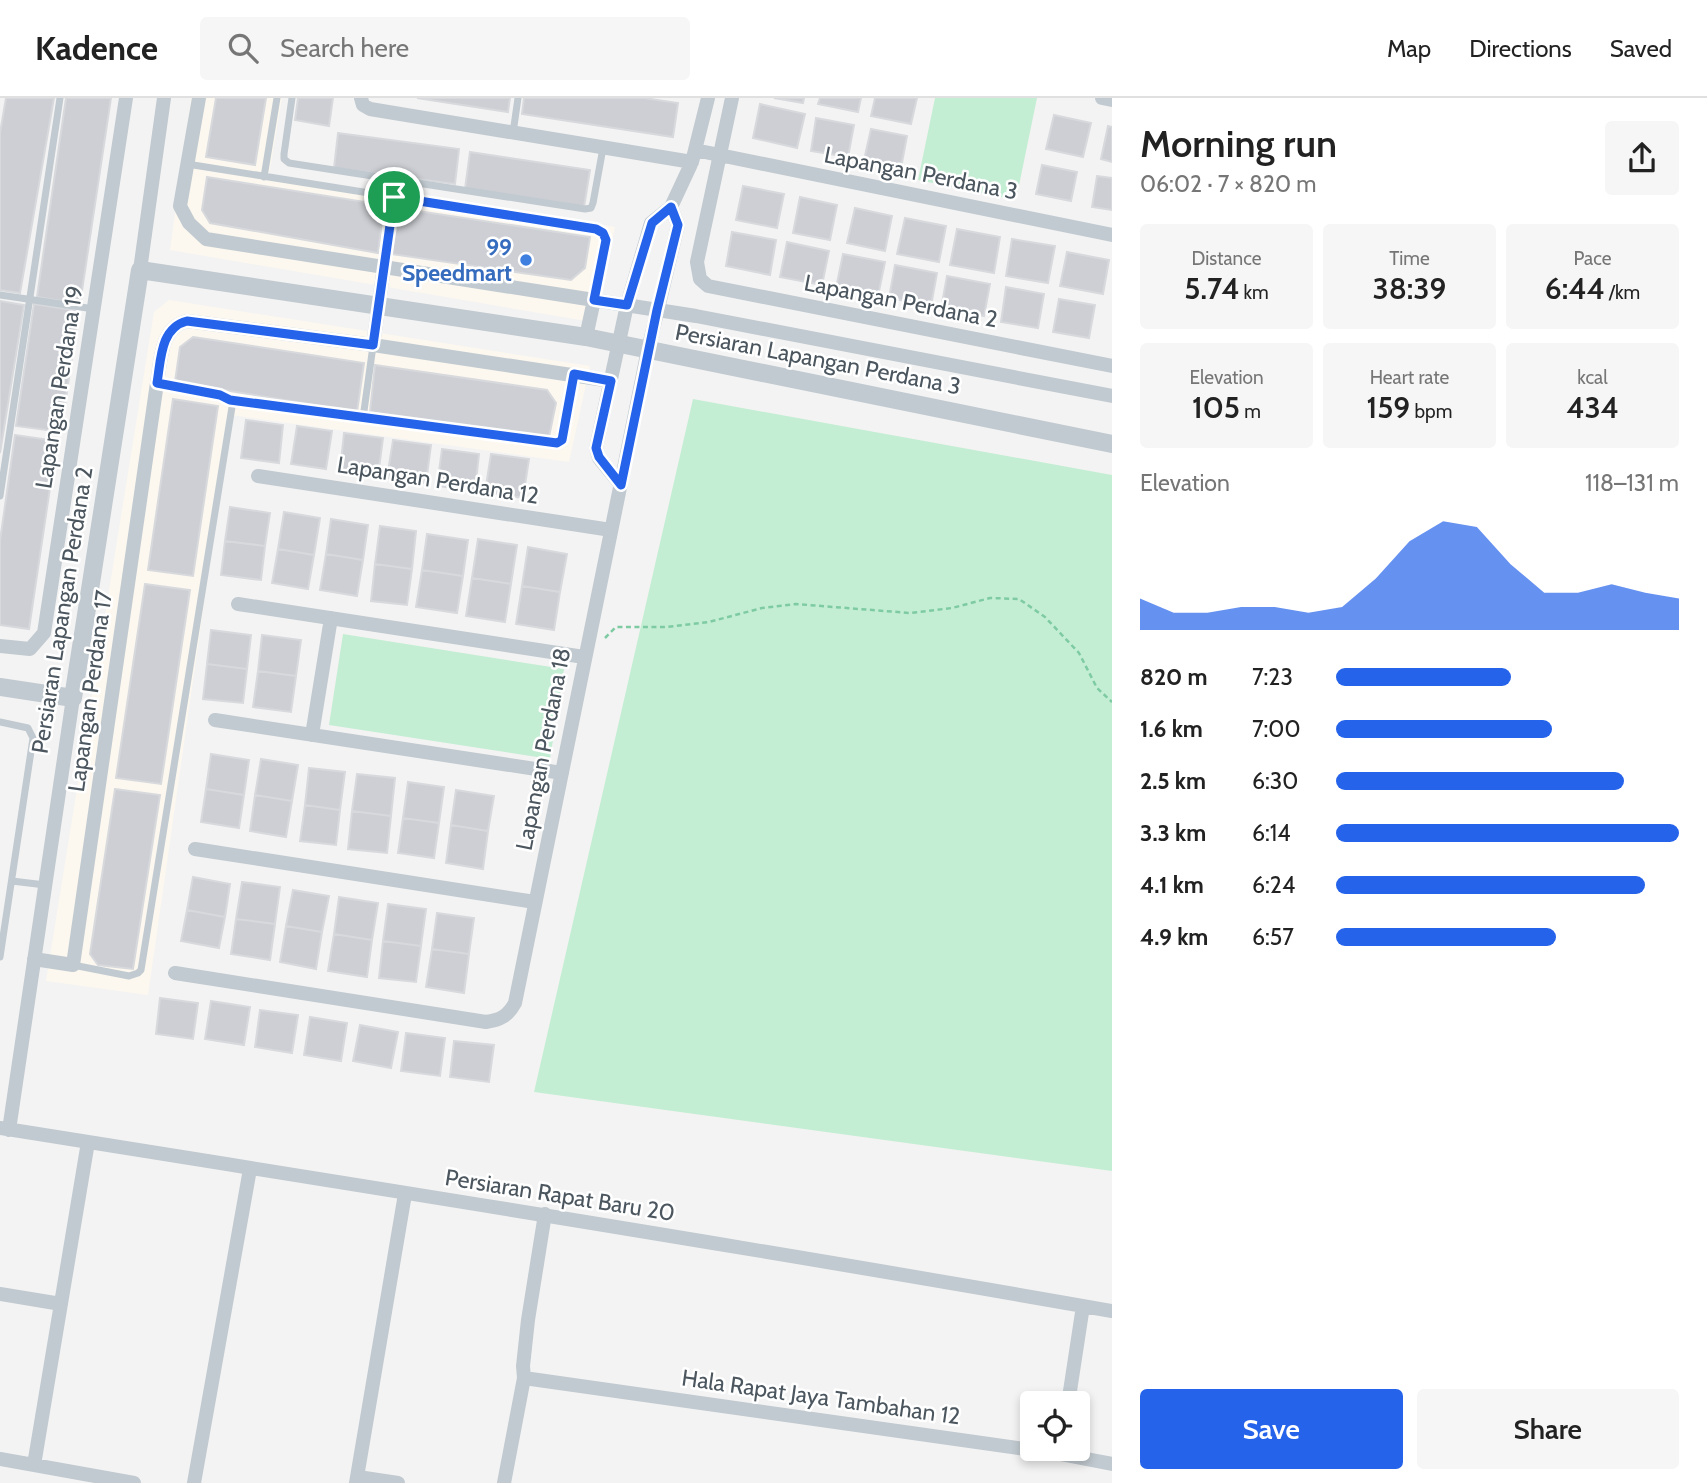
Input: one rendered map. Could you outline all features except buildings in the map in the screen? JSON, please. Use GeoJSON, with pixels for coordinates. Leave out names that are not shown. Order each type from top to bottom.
{"type":"FeatureCollection","features":[{"type":"Feature","properties":{"kind":"street","name":"Lapangan Perdana 19"},"geometry":{"type":"LineString","coordinates":[[0,646],[30,649],[44,633],[126,98]]}},
{"type":"Feature","properties":{"kind":"street","name":"Persiaran Lapangan Perdana 2"},"geometry":{"type":"LineString","coordinates":[[5,1129],[34,959],[164,98]]}},
{"type":"Feature","properties":{"kind":"street"},"geometry":{"type":"LineString","coordinates":[[199,98],[180,206],[189,223],[206,239],[657,310],[1112,396]]}},
{"type":"Feature","properties":{"kind":"street"},"geometry":{"type":"LineString","coordinates":[[621,485],[599,457],[596,448],[627,305],[652,223],[671,207],[693,156],[708,98]]}},
{"type":"Feature","properties":{"kind":"street"},"geometry":{"type":"LineString","coordinates":[[720,156],[732,98]]}},
{"type":"Feature","properties":{"kind":"street"},"geometry":{"type":"LineString","coordinates":[[1102,98],[1112,100]]}},
{"type":"Feature","properties":{"kind":"street","name":"Lapangan Perdana 3"},"geometry":{"type":"LineString","coordinates":[[362,102],[370,110],[603,148],[720,156],[1112,235]]}},
{"type":"Feature","properties":{"kind":"street","name":"Lapangan Perdana 2"},"geometry":{"type":"LineString","coordinates":[[720,156],[697,262],[700,279],[708,286],[1112,366]]}},
{"type":"Feature","properties":{"kind":"street","name":"Lapangan Perdana 18"},"geometry":{"type":"LineString","coordinates":[[175,973],[486,1022],[502,1018],[511,1011],[515,1003],[648,350],[678,225],[671,207]]}},
{"type":"Feature","properties":{"kind":"street"},"geometry":{"type":"LineString","coordinates":[[373,345],[384,267]]}},
{"type":"Feature","properties":{"kind":"street","name":"Persiaran Lapangan Perdana 3"},"geometry":{"type":"LineString","coordinates":[[140,271],[586,337],[1112,444]]}},
{"type":"Feature","properties":{"kind":"street"},"geometry":{"type":"LineString","coordinates":[[586,337],[594,300]]}},
{"type":"Feature","properties":{"kind":"street","name":"Lapangan Perdana 17"},"geometry":{"type":"LineString","coordinates":[[73,965],[157,383],[165,338],[177,324],[187,321],[373,345],[611,381]]}},
{"type":"Feature","properties":{"kind":"street","name":"Lapangan Perdana 12"},"geometry":{"type":"LineString","coordinates":[[258,476],[611,530]]}},
{"type":"Feature","properties":{"kind":"street"},"geometry":{"type":"LineString","coordinates":[[238,604],[584,657]]}},
{"type":"Feature","properties":{"kind":"street"},"geometry":{"type":"LineString","coordinates":[[312,735],[331,618]]}},
{"type":"Feature","properties":{"kind":"street"},"geometry":{"type":"LineString","coordinates":[[0,687],[73,698]]}},
{"type":"Feature","properties":{"kind":"street"},"geometry":{"type":"LineString","coordinates":[[215,720],[562,773]]}},
{"type":"Feature","properties":{"kind":"street"},"geometry":{"type":"LineString","coordinates":[[195,849],[535,902]]}},
{"type":"Feature","properties":{"kind":"street"},"geometry":{"type":"LineString","coordinates":[[34,959],[73,965]]}},
{"type":"Feature","properties":{"kind":"street","name":"Persiaran Rapat Baru 20"},"geometry":{"type":"LineString","coordinates":[[5,1129],[545,1214],[1112,1311]]}},
{"type":"Feature","properties":{"kind":"street"},"geometry":{"type":"LineString","coordinates":[[34,1465],[88,1142]]}},
{"type":"Feature","properties":{"kind":"street"},"geometry":{"type":"LineString","coordinates":[[194,1483],[250,1169]]}},
{"type":"Feature","properties":{"kind":"street"},"geometry":{"type":"LineString","coordinates":[[398,1483],[357,1480],[405,1194]]}},
{"type":"Feature","properties":{"kind":"street"},"geometry":{"type":"LineString","coordinates":[[504,1483],[524,1378],[528,1320],[545,1214]]}},
{"type":"Feature","properties":{"kind":"street"},"geometry":{"type":"LineString","coordinates":[[0,1294],[61,1304]]}},
{"type":"Feature","properties":{"kind":"street"},"geometry":{"type":"LineString","coordinates":[[1070,1391],[1083,1306]]}},
{"type":"Feature","properties":{"kind":"street","name":"Hala Rapat Jaya Tambahan 12"},"geometry":{"type":"LineString","coordinates":[[524,1378],[1020,1446]]}},
{"type":"Feature","properties":{"kind":"street"},"geometry":{"type":"LineString","coordinates":[[0,1459],[134,1483]]}},
{"type":"Feature","properties":{"kind":"street","name":"Hala Rapat Jaya Tambahan 12"},"geometry":{"type":"LineString","coordinates":[[1090,1459],[1112,1464]]}},
{"type":"Feature","properties":{"kind":"lane"},"geometry":{"type":"LineString","coordinates":[[0,496],[60,98]]}},
{"type":"Feature","properties":{"kind":"lane"},"geometry":{"type":"LineString","coordinates":[[264,177],[277,98]]}},
{"type":"Feature","properties":{"kind":"lane"},"geometry":{"type":"LineString","coordinates":[[292,98],[284,154],[284,159],[289,163],[585,209],[591,208],[593,203],[603,148]]}},
{"type":"Feature","properties":{"kind":"lane"},"geometry":{"type":"LineString","coordinates":[[513,134],[518,98]]}},
{"type":"Feature","properties":{"kind":"lane"},"geometry":{"type":"LineString","coordinates":[[187,164],[596,229],[603,233],[606,240],[594,300]]}},
{"type":"Feature","properties":{"kind":"lane"},"geometry":{"type":"LineString","coordinates":[[384,267],[394,197]]}},
{"type":"Feature","properties":{"kind":"lane"},"geometry":{"type":"LineString","coordinates":[[0,295],[94,310]]}},
{"type":"Feature","properties":{"kind":"lane"},"geometry":{"type":"LineString","coordinates":[[363,418],[373,345]]}},
{"type":"Feature","properties":{"kind":"lane"},"geometry":{"type":"LineString","coordinates":[[157,383],[220,395],[230,400],[557,443],[562,440],[574,374]]}},
{"type":"Feature","properties":{"kind":"lane"},"geometry":{"type":"LineString","coordinates":[[73,965],[129,976],[141,970],[232,407],[230,400]]}},
{"type":"Feature","properties":{"kind":"lane"},"geometry":{"type":"LineString","coordinates":[[0,722],[28,728],[33,738],[0,957]]}},
{"type":"Feature","properties":{"kind":"lane"},"geometry":{"type":"LineString","coordinates":[[12,881],[45,886]]}},
{"type":"Feature","properties":{"kind":"path"},"geometry":{"type":"LineString","coordinates":[[584,657],[617,627],[667,627],[709,622],[762,608],[796,604],[910,613],[952,608],[990,598],[1019,599],[1045,617],[1079,653],[1097,688],[1112,702]]}},
{"type":"Feature","properties":{"kind":"shaded area"},"geometry":{"type":"Polygon","coordinates":[[[191,98],[282,98],[269,174],[615,227],[592,322],[170,250],[191,98]]]}},
{"type":"Feature","properties":{"kind":"shaded area"},"geometry":{"type":"Polygon","coordinates":[[[169,300],[590,366],[569,462],[231,415],[148,995],[46,981],[154,312],[169,300]]]}},
{"type":"Feature","properties":{"kind":"green space"},"geometry":{"type":"Polygon","coordinates":[[[935,98],[1037,98],[1016,200],[918,180],[935,98]]]}},
{"type":"Feature","properties":{"kind":"green space"},"geometry":{"type":"Polygon","coordinates":[[[693,399],[1112,475],[1112,1171],[534,1092],[693,399]]]}},
{"type":"Feature","properties":{"kind":"green space"},"geometry":{"type":"Polygon","coordinates":[[[343,634],[564,669],[550,759],[329,725],[343,634]]]}},
{"type":"Feature","properties":{"kind":"place","name":"99 Speedmart"},"geometry":{"type":"Point","coordinates":[526,260]}},
{"type":"Feature","properties":{"kind":"route"},"geometry":{"type":"LineString","coordinates":[[394,197],[596,229],[603,233],[606,240],[594,300],[627,305],[652,223],[671,207],[678,225],[657,310],[621,485],[599,457],[596,448],[611,381],[574,374],[562,440],[557,443],[230,400],[220,395],[157,383],[165,338],[177,324],[187,321],[373,345],[394,197]]}}]}
